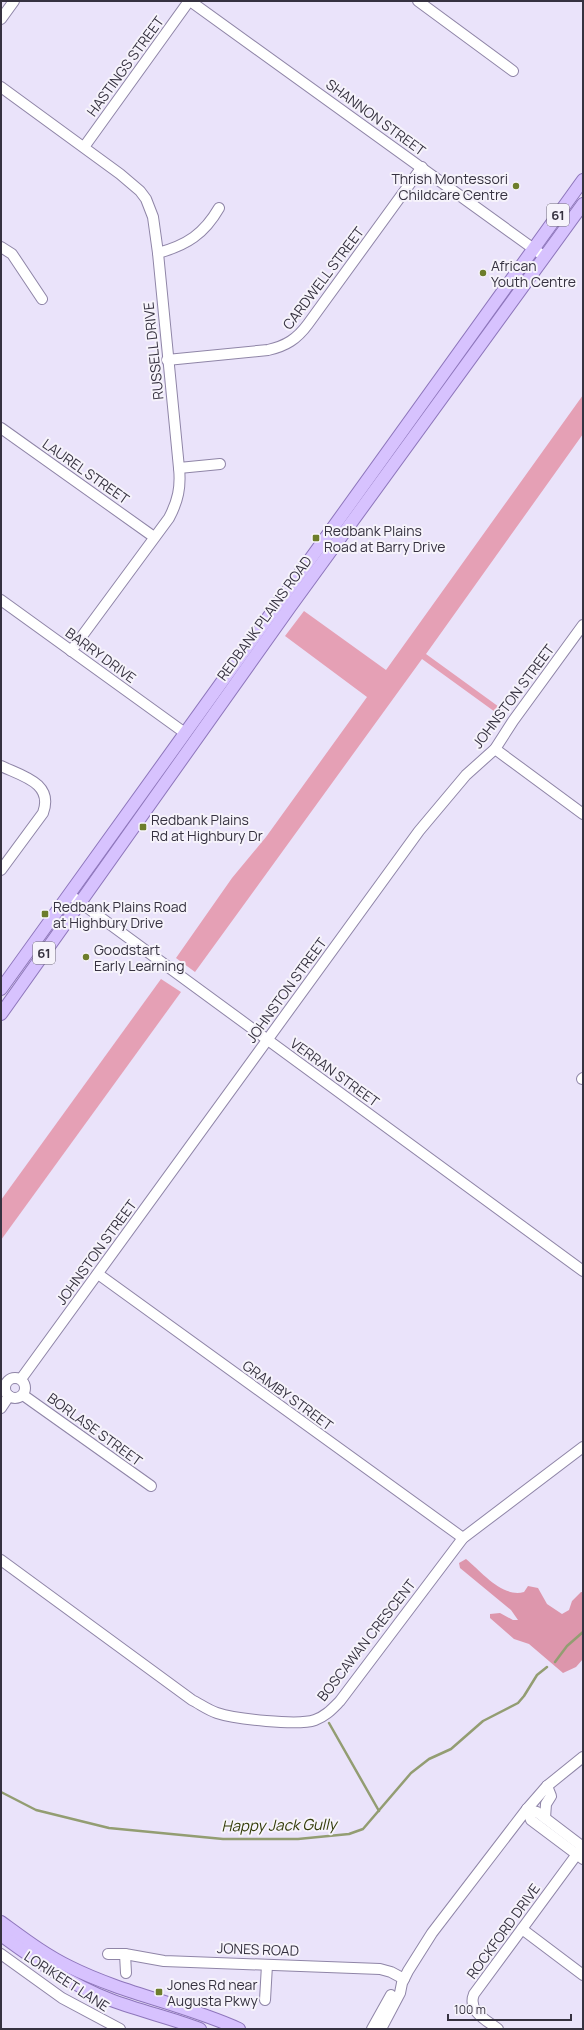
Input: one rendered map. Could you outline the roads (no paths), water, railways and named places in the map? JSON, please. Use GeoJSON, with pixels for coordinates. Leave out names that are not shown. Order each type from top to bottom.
{"type":"FeatureCollection","features":[{"type":"Feature","properties":{"kind":"main road","name":"REDBANK PLAINS ROAD"},"geometry":{"type":"LineString","coordinates":[[1,989],[583,180]]}},
{"type":"Feature","properties":{"kind":"main road","name":"REDBANK PLAINS ROAD"},"geometry":{"type":"LineString","coordinates":[[1,1014],[290,607],[583,204]]}},
{"type":"Feature","properties":{"kind":"main road"},"geometry":{"type":"LineString","coordinates":[[1,1922],[34,1946],[70,1967],[129,1991],[196,2011],[239,2029]]}},
{"type":"Feature","properties":{"kind":"main road"},"geometry":{"type":"LineString","coordinates":[[1,1935],[57,1973],[81,1987],[110,1999],[200,2029]]}},
{"type":"Feature","properties":{"kind":"street"},"geometry":{"type":"LineString","coordinates":[[1,19],[14,1]]}},
{"type":"Feature","properties":{"kind":"street","name":"HASTINGS STREET"},"geometry":{"type":"LineString","coordinates":[[84,148],[190,1]]}},
{"type":"Feature","properties":{"kind":"street","name":"SHANNON STREET"},"geometry":{"type":"LineString","coordinates":[[190,1],[545,258]]}},
{"type":"Feature","properties":{"kind":"street"},"geometry":{"type":"LineString","coordinates":[[418,1],[431,5],[512,71]]}},
{"type":"Feature","properties":{"kind":"street","name":"RUSSELL DRIVE"},"geometry":{"type":"LineString","coordinates":[[1,87],[131,183],[146,199],[153,217],[158,253],[167,360],[179,468],[179,493],[175,506],[154,537],[71,650]]}},
{"type":"Feature","properties":{"kind":"street","name":"CARDWELL STREET"},"geometry":{"type":"LineString","coordinates":[[167,360],[268,350],[279,347],[295,339],[308,324],[422,168]]}},
{"type":"Feature","properties":{"kind":"street"},"geometry":{"type":"LineString","coordinates":[[158,253],[198,235],[212,219],[219,208]]}},
{"type":"Feature","properties":{"kind":"street"},"geometry":{"type":"LineString","coordinates":[[1,247],[12,254],[42,299]]}},
{"type":"Feature","properties":{"kind":"street","name":"LAUREL STREET"},"geometry":{"type":"LineString","coordinates":[[1,428],[154,537]]}},
{"type":"Feature","properties":{"kind":"street"},"geometry":{"type":"LineString","coordinates":[[179,468],[220,464]]}},
{"type":"Feature","properties":{"kind":"street","name":"BARRY DRIVE"},"geometry":{"type":"LineString","coordinates":[[1,600],[185,733]]}},
{"type":"Feature","properties":{"kind":"street","name":"JOHNSTON STREET"},"geometry":{"type":"LineString","coordinates":[[21,1379],[267,1039],[445,798],[495,749],[513,720],[583,625]]}},
{"type":"Feature","properties":{"kind":"street"},"geometry":{"type":"LineString","coordinates":[[495,749],[583,814]]}},
{"type":"Feature","properties":{"kind":"street"},"geometry":{"type":"LineString","coordinates":[[1,766],[31,780],[40,787],[45,795],[46,804],[43,813],[1,870]]}},
{"type":"Feature","properties":{"kind":"street","name":"VERRAN STREET"},"geometry":{"type":"LineString","coordinates":[[70,895],[583,1271]]}},
{"type":"Feature","properties":{"kind":"street","name":"GRAMBY STREET"},"geometry":{"type":"LineString","coordinates":[[98,1274],[463,1538]]}},
{"type":"Feature","properties":{"kind":"street"},"geometry":{"type":"LineString","coordinates":[[13,1378],[21,1379],[26,1387],[23,1395],[16,1398],[9,1396],[5,1390],[4,1380],[13,1378]]}},
{"type":"Feature","properties":{"kind":"street","name":"BORLASE STREET"},"geometry":{"type":"LineString","coordinates":[[23,1395],[151,1486]]}},
{"type":"Feature","properties":{"kind":"street"},"geometry":{"type":"LineString","coordinates":[[1,1408],[9,1396]]}},
{"type":"Feature","properties":{"kind":"street","name":"BOSCAWAN CRESCENT"},"geometry":{"type":"LineString","coordinates":[[1,1560],[192,1700],[216,1712],[242,1719],[279,1721],[314,1720],[329,1713],[340,1701],[463,1538],[583,1447]]}},
{"type":"Feature","properties":{"kind":"street"},"geometry":{"type":"LineString","coordinates":[[372,2029],[394,1990],[403,1981],[432,1933],[527,1809],[547,1786],[583,1757]]}},
{"type":"Feature","properties":{"kind":"street"},"geometry":{"type":"LineString","coordinates":[[545,1818],[546,1804],[551,1796],[547,1786]]}},
{"type":"Feature","properties":{"kind":"street"},"geometry":{"type":"LineString","coordinates":[[527,1809],[545,1818],[581,1852]]}},
{"type":"Feature","properties":{"kind":"street"},"geometry":{"type":"LineString","coordinates":[[527,1809],[532,1820],[581,1852]]}},
{"type":"Feature","properties":{"kind":"street","name":"ROCKFORD DRIVE"},"geometry":{"type":"LineString","coordinates":[[498,2029],[475,2011],[472,1998],[522,1929],[581,1852]]}},
{"type":"Feature","properties":{"kind":"street"},"geometry":{"type":"LineString","coordinates":[[522,1929],[583,1975]]}},
{"type":"Feature","properties":{"kind":"street","name":"LORIKEET LANE"},"geometry":{"type":"LineString","coordinates":[[1,1954],[62,1998],[120,2029]]}},
{"type":"Feature","properties":{"kind":"street","name":"JONES ROAD"},"geometry":{"type":"LineString","coordinates":[[108,1954],[125,1954],[164,1961],[380,1969],[403,1981]]}},
{"type":"Feature","properties":{"kind":"street"},"geometry":{"type":"LineString","coordinates":[[125,1954],[126,1973]]}},
{"type":"Feature","properties":{"kind":"street"},"geometry":{"type":"LineString","coordinates":[[265,2000],[267,1964]]}},
{"type":"Feature","properties":{"kind":"street"},"geometry":{"type":"LineString","coordinates":[[381,2029],[400,1993],[403,1981]]}},
{"type":"Feature","properties":{"kind":"waterway","name":"Happy Jack Gully"},"geometry":{"type":"LineString","coordinates":[[555,1662],[567,1646],[583,1632]]}},
{"type":"Feature","properties":{"kind":"waterway","name":"Happy Jack Gully"},"geometry":{"type":"LineString","coordinates":[[1,1792],[36,1810],[109,1828],[223,1839],[298,1839],[349,1834],[363,1829],[411,1773],[429,1759],[451,1749],[483,1721],[518,1703],[537,1675],[547,1667]]}},
{"type":"Feature","properties":{"kind":"waterway"},"geometry":{"type":"LineString","coordinates":[[329,1723],[379,1811]]}},
{"type":"Feature","properties":{"kind":"place","name":"Thrish Montessori Childcare Centre"},"geometry":{"type":"Point","coordinates":[516,186]}},
{"type":"Feature","properties":{"kind":"place","name":"African Youth Centre"},"geometry":{"type":"Point","coordinates":[483,273]}},
{"type":"Feature","properties":{"kind":"place","name":"Redbank Plains Road at Barry Drive"},"geometry":{"type":"Point","coordinates":[316,538]}},
{"type":"Feature","properties":{"kind":"place","name":"Redbank Plains Rd at Highbury Dr"},"geometry":{"type":"Point","coordinates":[143,827]}},
{"type":"Feature","properties":{"kind":"place","name":"Redbank Plains Road at Highbury Drive"},"geometry":{"type":"Point","coordinates":[45,914]}},
{"type":"Feature","properties":{"kind":"place","name":"Goodstart Early Learning"},"geometry":{"type":"Point","coordinates":[86,957]}},
{"type":"Feature","properties":{"kind":"place","name":"Jones Rd near Augusta Pkwy"},"geometry":{"type":"Point","coordinates":[159,1992]}}]}
